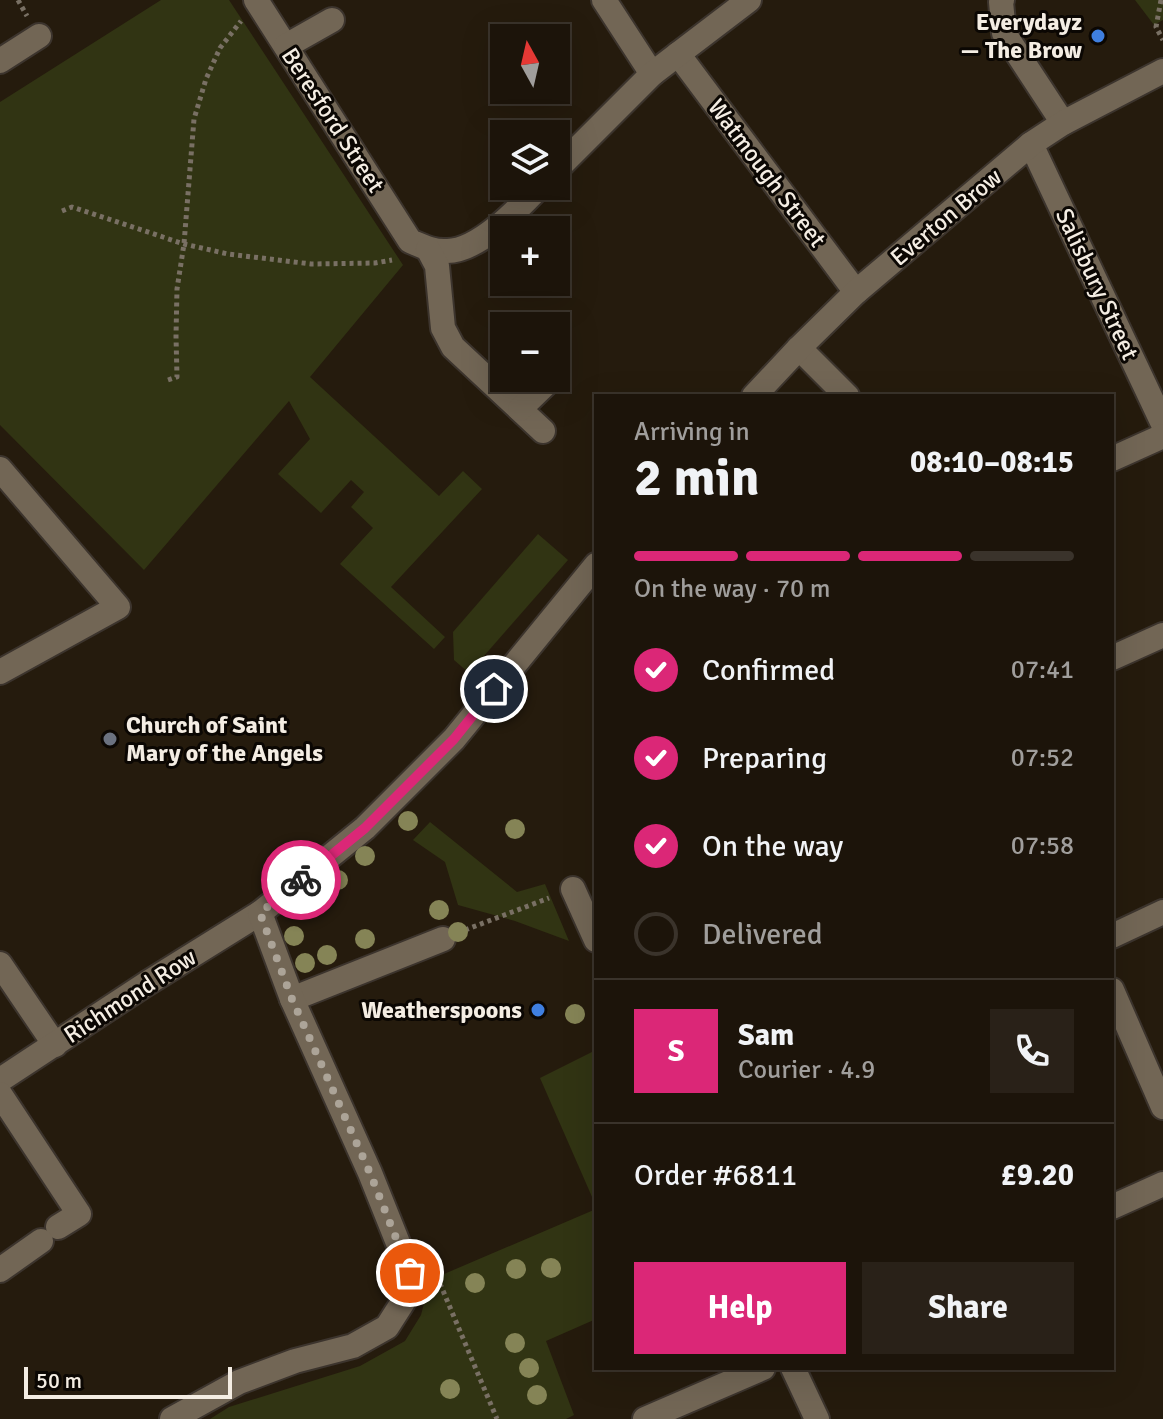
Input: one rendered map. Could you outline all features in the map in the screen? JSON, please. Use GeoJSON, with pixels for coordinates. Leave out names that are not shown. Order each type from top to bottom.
{"type":"FeatureCollection","features":[{"type":"Feature","properties":{"kind":"street"},"geometry":{"type":"LineString","coordinates":[[604,0],[652,74]]}},
{"type":"Feature","properties":{"kind":"street"},"geometry":{"type":"LineString","coordinates":[[570,156],[652,74],[749,0]]}},
{"type":"Feature","properties":{"kind":"street"},"geometry":{"type":"LineString","coordinates":[[1002,0],[1004,33],[1063,123]]}},
{"type":"Feature","properties":{"kind":"street","name":"Beresford Street"},"geometry":{"type":"LineString","coordinates":[[253,5],[286,46],[419,245],[437,266],[443,328],[453,347],[543,431]]}},
{"type":"Feature","properties":{"kind":"street"},"geometry":{"type":"LineString","coordinates":[[286,46],[332,20]]}},
{"type":"Feature","properties":{"kind":"street"},"geometry":{"type":"LineString","coordinates":[[0,61],[39,36]]}},
{"type":"Feature","properties":{"kind":"street","name":"Watmough Street"},"geometry":{"type":"LineString","coordinates":[[678,54],[856,292]]}},
{"type":"Feature","properties":{"kind":"street","name":"Everton Brow"},"geometry":{"type":"LineString","coordinates":[[756,394],[856,292],[1031,144],[1063,123],[1163,71]]}},
{"type":"Feature","properties":{"kind":"street","name":"Salisbury Street"},"geometry":{"type":"LineString","coordinates":[[1031,144],[1163,424]]}},
{"type":"Feature","properties":{"kind":"street"},"geometry":{"type":"LineString","coordinates":[[419,245],[450,252],[475,243],[505,222],[526,200]]}},
{"type":"Feature","properties":{"kind":"street"},"geometry":{"type":"LineString","coordinates":[[799,348],[845,394]]}},
{"type":"Feature","properties":{"kind":"street"},"geometry":{"type":"LineString","coordinates":[[520,409],[538,392]]}},
{"type":"Feature","properties":{"kind":"street"},"geometry":{"type":"LineString","coordinates":[[1114,458],[1163,436]]}},
{"type":"Feature","properties":{"kind":"street"},"geometry":{"type":"LineString","coordinates":[[0,469],[118,607],[0,672]]}},
{"type":"Feature","properties":{"kind":"street"},"geometry":{"type":"LineString","coordinates":[[172,1419],[239,1382],[295,1361],[353,1346],[387,1327],[403,1302],[410,1273],[370,1173],[292,999],[260,913],[365,828],[454,739],[594,567]]}},
{"type":"Feature","properties":{"kind":"street"},"geometry":{"type":"LineString","coordinates":[[1114,657],[1163,635]]}},
{"type":"Feature","properties":{"kind":"street"},"geometry":{"type":"LineString","coordinates":[[573,889],[594,936]]}},
{"type":"Feature","properties":{"kind":"street"},"geometry":{"type":"LineString","coordinates":[[1114,935],[1163,912]]}},
{"type":"Feature","properties":{"kind":"street","name":"Richmond Row"},"geometry":{"type":"LineString","coordinates":[[0,1080],[260,913]]}},
{"type":"Feature","properties":{"kind":"street"},"geometry":{"type":"LineString","coordinates":[[292,999],[443,939]]}},
{"type":"Feature","properties":{"kind":"street"},"geometry":{"type":"LineString","coordinates":[[0,964],[55,1045]]}},
{"type":"Feature","properties":{"kind":"street"},"geometry":{"type":"LineString","coordinates":[[1114,995],[1163,1107]]}},
{"type":"Feature","properties":{"kind":"street"},"geometry":{"type":"LineString","coordinates":[[0,1094],[79,1214],[0,1270]]}},
{"type":"Feature","properties":{"kind":"street"},"geometry":{"type":"LineString","coordinates":[[1114,1206],[1163,1184]]}},
{"type":"Feature","properties":{"kind":"street"},"geometry":{"type":"LineString","coordinates":[[645,1419],[758,1370]]}},
{"type":"Feature","properties":{"kind":"street"},"geometry":{"type":"LineString","coordinates":[[794,1370],[817,1419]]}},
{"type":"Feature","properties":{"kind":"path"},"geometry":{"type":"LineString","coordinates":[[1161,0],[1156,27],[1163,40]]}},
{"type":"Feature","properties":{"kind":"path"},"geometry":{"type":"LineString","coordinates":[[168,380],[177,377],[177,289],[184,244],[194,119],[206,79],[220,48],[253,5]]}},
{"type":"Feature","properties":{"kind":"path"},"geometry":{"type":"LineString","coordinates":[[62,211],[72,207],[184,244],[228,254],[311,264],[375,263],[400,259],[419,245]]}},
{"type":"Feature","properties":{"kind":"path"},"geometry":{"type":"LineString","coordinates":[[443,939],[573,889]]}},
{"type":"Feature","properties":{"kind":"path"},"geometry":{"type":"LineString","coordinates":[[410,1273],[441,1286],[497,1419]]}},
{"type":"Feature","properties":{"kind":"green space"},"geometry":{"type":"Polygon","coordinates":[[[161,0],[229,0],[403,265],[310,377],[439,496],[463,471],[482,489],[391,587],[445,637],[434,649],[340,564],[373,528],[351,507],[364,492],[351,480],[321,513],[278,474],[310,439],[289,401],[144,570],[0,425],[0,102],[161,0]]]}},
{"type":"Feature","properties":{"kind":"green space"},"geometry":{"type":"Polygon","coordinates":[[[1135,0],[1163,0],[1163,20],[1154,25],[1135,0]]]}},
{"type":"Feature","properties":{"kind":"green space"},"geometry":{"type":"Polygon","coordinates":[[[538,534],[568,560],[469,673],[454,660],[453,632],[538,534]]]}},
{"type":"Feature","properties":{"kind":"green space"},"geometry":{"type":"Polygon","coordinates":[[[430,822],[517,892],[545,884],[569,941],[458,905],[445,862],[413,840],[430,822]]]}},
{"type":"Feature","properties":{"kind":"green space"},"geometry":{"type":"Polygon","coordinates":[[[594,1051],[594,1201],[540,1078],[594,1051]]]}},
{"type":"Feature","properties":{"kind":"green space"},"geometry":{"type":"Polygon","coordinates":[[[594,1210],[594,1320],[546,1341],[574,1415],[566,1419],[210,1419],[229,1407],[360,1366],[405,1341],[421,1315],[430,1280],[594,1210]]]}},
{"type":"Feature","properties":{"kind":"way so far"},"geometry":{"type":"LineString","coordinates":[[301,880],[260,913],[292,999],[370,1173],[410,1273]]}},
{"type":"Feature","properties":{"kind":"place","name":"Everydayz — The Brow"},"geometry":{"type":"Point","coordinates":[1098,36]}},
{"type":"Feature","properties":{"kind":"place","name":"Church of Saint Mary of the Angels"},"geometry":{"type":"Point","coordinates":[110,739]}},
{"type":"Feature","properties":{"kind":"place","name":"Weatherspoons"},"geometry":{"type":"Point","coordinates":[538,1010]}},
{"type":"Feature","properties":{"kind":"route"},"geometry":{"type":"LineString","coordinates":[[301,880],[365,828],[454,739],[494,689]]}}]}
